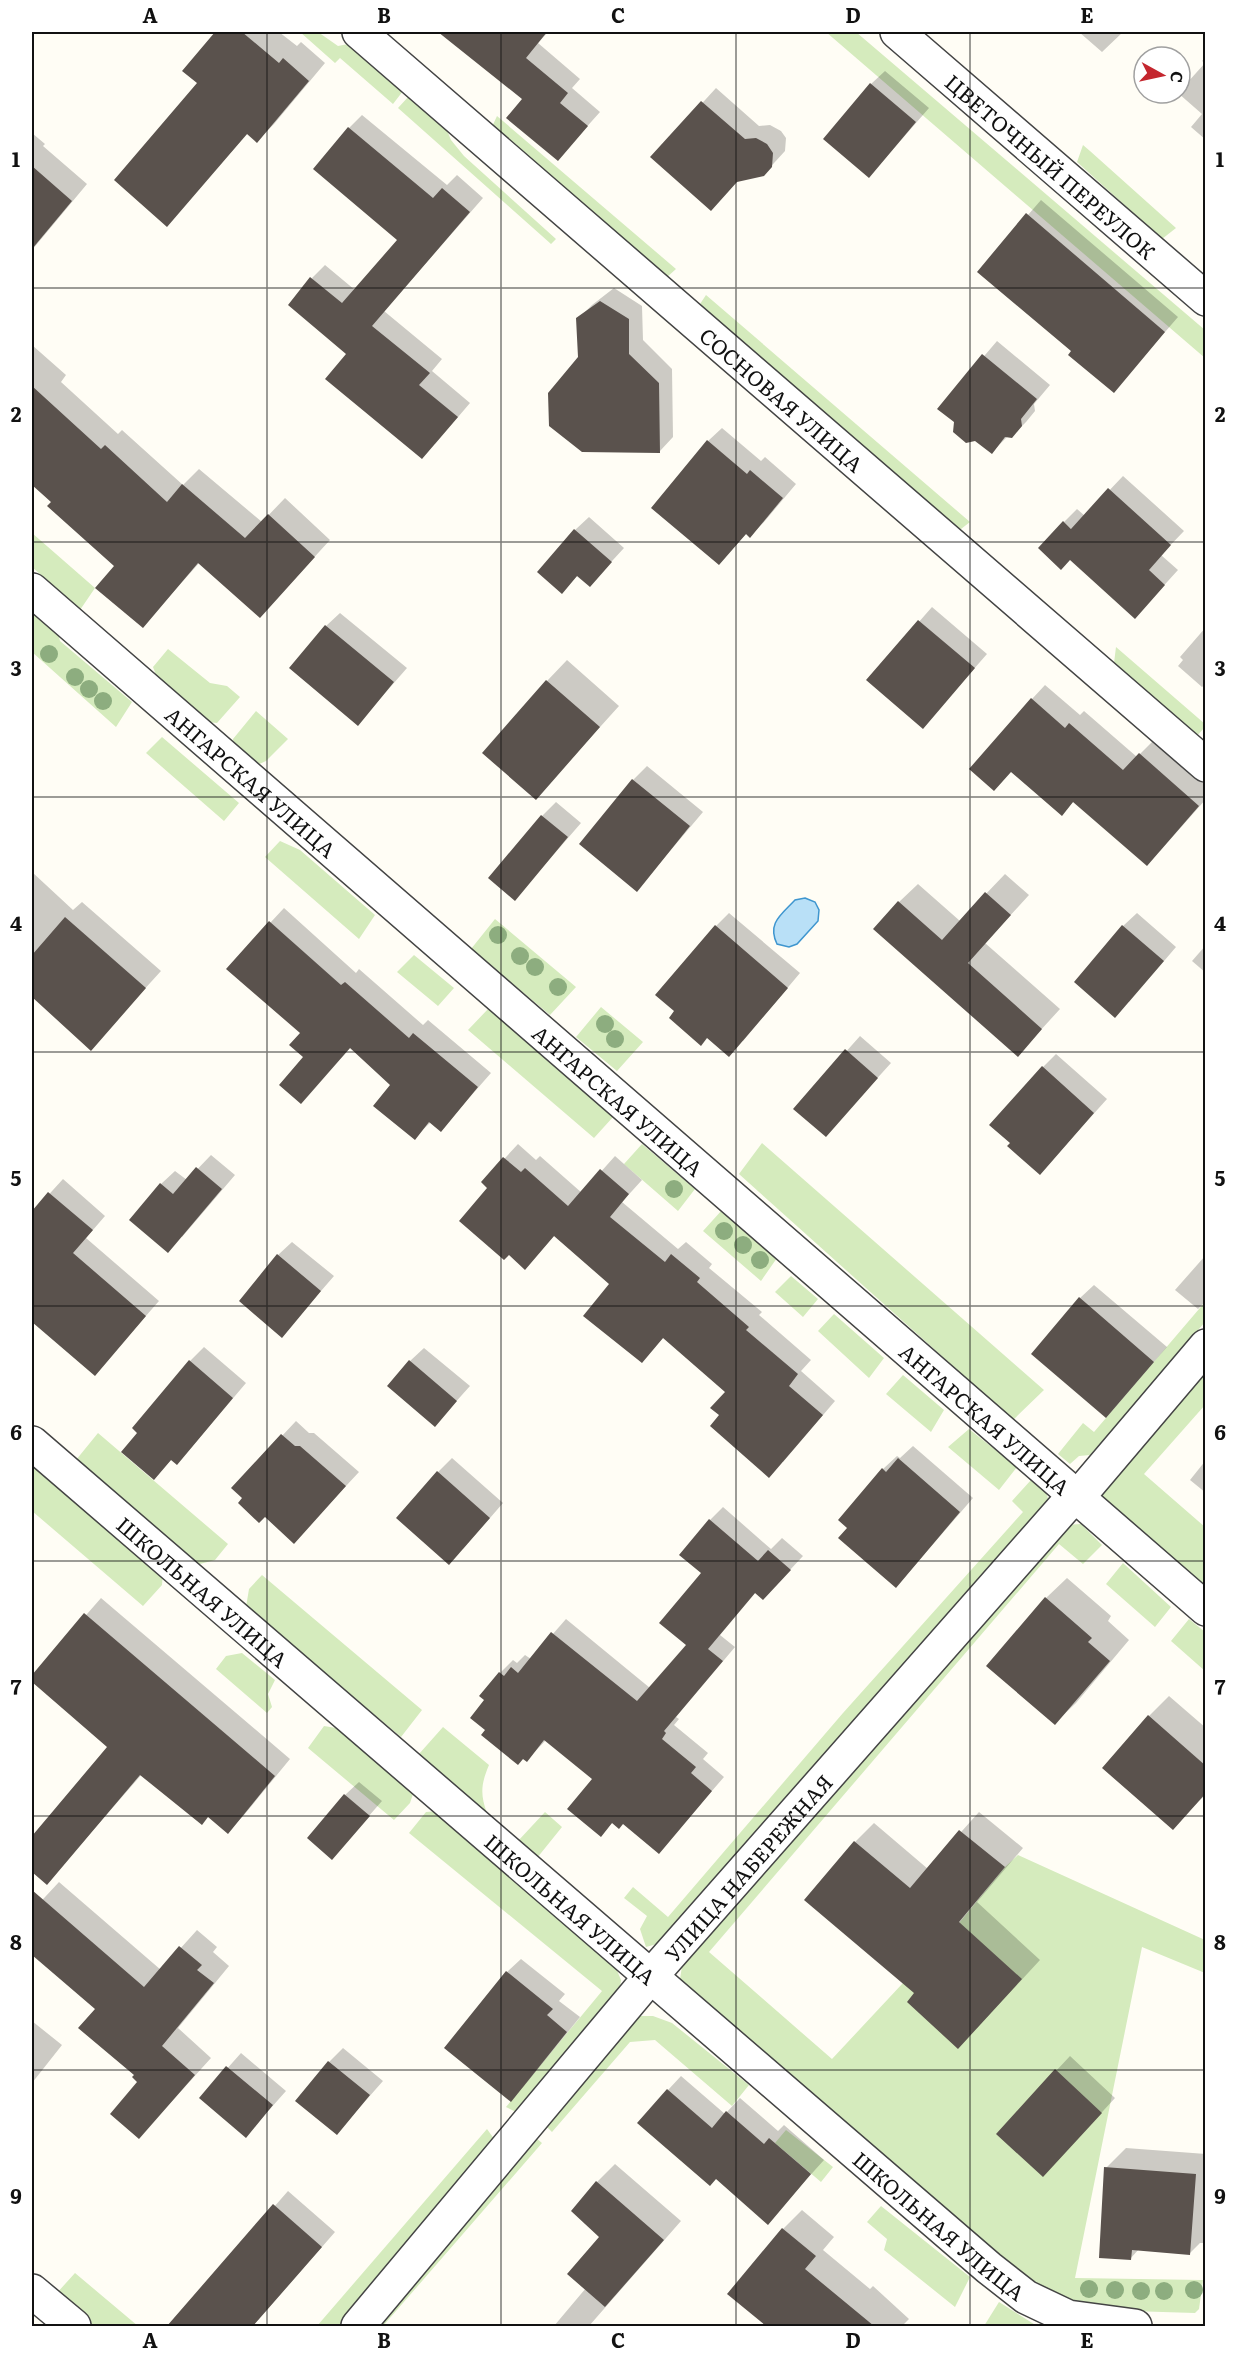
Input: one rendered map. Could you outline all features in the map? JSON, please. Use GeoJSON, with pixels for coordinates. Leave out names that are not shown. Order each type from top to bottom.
{"type":"FeatureCollection","features":[{"type":"Feature","properties":{"kind":"street","name":"СОСНОВАЯ УЛИЦА"},"geometry":{"type":"LineString","coordinates":[[359,32],[1206,765]]}},
{"type":"Feature","properties":{"kind":"street","name":"ЦВЕТОЧНЫЙ ПЕРЕУЛОК"},"geometry":{"type":"LineString","coordinates":[[897,32],[1206,299]]}},
{"type":"Feature","properties":{"kind":"street","name":"АНГАРСКАЯ УЛИЦА"},"geometry":{"type":"LineString","coordinates":[[32,590],[1206,1609]]}},
{"type":"Feature","properties":{"kind":"street","name":"УЛИЦА НАБЕРЕЖНАЯ"},"geometry":{"type":"LineString","coordinates":[[358,2326],[651,1976],[1076,1497],[1206,1346]]}},
{"type":"Feature","properties":{"kind":"street","name":"ШКОЛЬНАЯ УЛИЦА"},"geometry":{"type":"LineString","coordinates":[[32,1443],[989,2268],[1026,2297],[1068,2317],[1135,2326]]}},
{"type":"Feature","properties":{"kind":"street"},"geometry":{"type":"LineString","coordinates":[[32,2290],[74,2326]]}},
{"type":"Feature","properties":{"kind":"green space"},"geometry":{"type":"Polygon","coordinates":[[[300,32],[318,32],[338,46],[348,44],[403,91],[393,104],[340,58],[335,63],[300,32]]]}},
{"type":"Feature","properties":{"kind":"green space"},"geometry":{"type":"Polygon","coordinates":[[[826,32],[856,32],[1205,330],[1205,358],[826,32]]]}},
{"type":"Feature","properties":{"kind":"green space"},"geometry":{"type":"Polygon","coordinates":[[[409,96],[446,128],[451,140],[464,156],[556,239],[551,244],[398,108],[409,96]]]}},
{"type":"Feature","properties":{"kind":"green space"},"geometry":{"type":"Polygon","coordinates":[[[497,116],[676,269],[666,278],[491,129],[497,116]]]}},
{"type":"Feature","properties":{"kind":"green space"},"geometry":{"type":"Polygon","coordinates":[[[1083,145],[1176,228],[1162,239],[1077,162],[1083,145]]]}},
{"type":"Feature","properties":{"kind":"green space"},"geometry":{"type":"Polygon","coordinates":[[[706,295],[970,522],[961,529],[950,525],[698,307],[706,295]]]}},
{"type":"Feature","properties":{"kind":"green space"},"geometry":{"type":"Polygon","coordinates":[[[32,533],[95,588],[80,610],[32,567],[32,533]]]}},
{"type":"Feature","properties":{"kind":"green space"},"geometry":{"type":"Polygon","coordinates":[[[32,608],[57,629],[60,641],[132,702],[116,727],[32,652],[32,608]]]}},
{"type":"Feature","properties":{"kind":"green space"},"geometry":{"type":"Polygon","coordinates":[[[1116,647],[1205,724],[1195,738],[1114,663],[1116,647]]]}},
{"type":"Feature","properties":{"kind":"green space"},"geometry":{"type":"Polygon","coordinates":[[[168,649],[210,683],[227,686],[240,697],[217,723],[208,722],[158,680],[153,667],[168,649]]]}},
{"type":"Feature","properties":{"kind":"green space"},"geometry":{"type":"Polygon","coordinates":[[[256,711],[288,739],[266,761],[255,766],[234,747],[233,739],[256,711]]]}},
{"type":"Feature","properties":{"kind":"green space"},"geometry":{"type":"Polygon","coordinates":[[[162,737],[239,803],[224,821],[146,753],[162,737]]]}},
{"type":"Feature","properties":{"kind":"green space"},"geometry":{"type":"Polygon","coordinates":[[[280,841],[300,850],[375,915],[359,939],[265,857],[280,841]]]}},
{"type":"Feature","properties":{"kind":"green space"},"geometry":{"type":"Polygon","coordinates":[[[495,919],[576,987],[550,1015],[471,949],[495,919]]]}},
{"type":"Feature","properties":{"kind":"green space"},"geometry":{"type":"Polygon","coordinates":[[[414,955],[454,988],[438,1006],[397,972],[414,955]]]}},
{"type":"Feature","properties":{"kind":"green space"},"geometry":{"type":"Polygon","coordinates":[[[601,1007],[643,1042],[617,1071],[576,1037],[601,1007]]]}},
{"type":"Feature","properties":{"kind":"green space"},"geometry":{"type":"Polygon","coordinates":[[[488,1009],[613,1117],[594,1138],[468,1030],[488,1009]]]}},
{"type":"Feature","properties":{"kind":"green space"},"geometry":{"type":"Polygon","coordinates":[[[762,1143],[1044,1390],[1013,1420],[739,1174],[762,1143]]]}},
{"type":"Feature","properties":{"kind":"green space"},"geometry":{"type":"Polygon","coordinates":[[[642,1144],[695,1189],[678,1211],[624,1164],[642,1144]]]}},
{"type":"Feature","properties":{"kind":"green space"},"geometry":{"type":"Polygon","coordinates":[[[722,1210],[777,1258],[761,1281],[703,1231],[722,1210]]]}},
{"type":"Feature","properties":{"kind":"green space"},"geometry":{"type":"Polygon","coordinates":[[[791,1276],[818,1299],[803,1317],[775,1292],[791,1276]]]}},
{"type":"Feature","properties":{"kind":"green space"},"geometry":{"type":"Polygon","coordinates":[[[1205,1302],[1205,1322],[1090,1455],[1079,1456],[1070,1464],[1058,1454],[1083,1423],[1094,1432],[1205,1302]]]}},
{"type":"Feature","properties":{"kind":"green space"},"geometry":{"type":"Polygon","coordinates":[[[834,1314],[884,1358],[869,1378],[818,1331],[834,1314]]]}},
{"type":"Feature","properties":{"kind":"green space"},"geometry":{"type":"Polygon","coordinates":[[[1205,1363],[1205,1405],[1144,1474],[1205,1527],[1205,1592],[1104,1503],[1101,1488],[1205,1363]]]}},
{"type":"Feature","properties":{"kind":"green space"},"geometry":{"type":"Polygon","coordinates":[[[903,1375],[944,1410],[931,1432],[886,1394],[903,1375]]]}},
{"type":"Feature","properties":{"kind":"green space"},"geometry":{"type":"Polygon","coordinates":[[[969,1429],[1017,1467],[999,1490],[948,1447],[969,1429]]]}},
{"type":"Feature","properties":{"kind":"green space"},"geometry":{"type":"Polygon","coordinates":[[[98,1433],[228,1544],[215,1560],[196,1565],[76,1460],[98,1433]]]}},
{"type":"Feature","properties":{"kind":"green space"},"geometry":{"type":"Polygon","coordinates":[[[32,1460],[163,1572],[162,1585],[143,1606],[32,1511],[32,1460]]]}},
{"type":"Feature","properties":{"kind":"green space"},"geometry":{"type":"Polygon","coordinates":[[[1031,1480],[1046,1492],[1049,1502],[664,1942],[646,1947],[640,1929],[647,1916],[624,1898],[633,1887],[668,1917],[843,1713],[1023,1512],[1012,1501],[1031,1480]]]}},
{"type":"Feature","properties":{"kind":"green space"},"geometry":{"type":"Polygon","coordinates":[[[1081,1524],[1102,1545],[1083,1564],[1059,1544],[709,1952],[832,2059],[959,1923],[1005,1867],[1018,1855],[1205,1940],[1205,1973],[1142,1947],[1075,2278],[1203,2280],[1199,2309],[1195,2313],[1098,2310],[1046,2289],[1016,2269],[689,1994],[680,1979],[683,1960],[1065,1525],[1081,1524]]]}},
{"type":"Feature","properties":{"kind":"green space"},"geometry":{"type":"Polygon","coordinates":[[[1123,1563],[1171,1607],[1155,1627],[1106,1584],[1123,1563]]]}},
{"type":"Feature","properties":{"kind":"green space"},"geometry":{"type":"Polygon","coordinates":[[[262,1575],[422,1710],[401,1737],[246,1607],[249,1589],[262,1575]]]}},
{"type":"Feature","properties":{"kind":"green space"},"geometry":{"type":"Polygon","coordinates":[[[1189,1619],[1205,1632],[1205,1671],[1171,1641],[1189,1619]]]}},
{"type":"Feature","properties":{"kind":"green space"},"geometry":{"type":"Polygon","coordinates":[[[242,1653],[275,1680],[268,1694],[272,1707],[267,1713],[216,1669],[226,1656],[242,1653]]]}},
{"type":"Feature","properties":{"kind":"green space"},"geometry":{"type":"Polygon","coordinates":[[[324,1726],[336,1728],[414,1791],[410,1803],[394,1820],[308,1748],[324,1726]]]}},
{"type":"Feature","properties":{"kind":"green space"},"geometry":{"type":"Polygon","coordinates":[[[443,1727],[489,1765],[482,1789],[487,1813],[419,1754],[443,1727]]]}},
{"type":"Feature","properties":{"kind":"green space"},"geometry":{"type":"Polygon","coordinates":[[[438,1811],[616,1968],[621,1980],[619,1995],[520,2114],[506,2107],[602,1991],[409,1833],[426,1812],[438,1811]]]}},
{"type":"Feature","properties":{"kind":"green space"},"geometry":{"type":"Polygon","coordinates":[[[545,1812],[562,1827],[537,1858],[518,1841],[545,1812]]]}},
{"type":"Feature","properties":{"kind":"green space"},"geometry":{"type":"Polygon","coordinates":[[[636,2016],[653,2016],[672,2023],[749,2085],[732,2106],[655,2040],[630,2042],[552,2132],[542,2122],[636,2016]]]}},
{"type":"Feature","properties":{"kind":"green space"},"geometry":{"type":"Polygon","coordinates":[[[487,2129],[497,2143],[342,2326],[317,2326],[487,2129]]]}},
{"type":"Feature","properties":{"kind":"green space"},"geometry":{"type":"Polygon","coordinates":[[[786,2130],[833,2167],[821,2182],[775,2143],[786,2130]]]}},
{"type":"Feature","properties":{"kind":"green space"},"geometry":{"type":"Polygon","coordinates":[[[530,2133],[542,2143],[383,2326],[368,2326],[530,2133]]]}},
{"type":"Feature","properties":{"kind":"green space"},"geometry":{"type":"Polygon","coordinates":[[[881,2206],[970,2277],[955,2307],[884,2250],[887,2239],[867,2222],[881,2206]]]}},
{"type":"Feature","properties":{"kind":"green space"},"geometry":{"type":"Polygon","coordinates":[[[75,2273],[138,2326],[94,2326],[56,2294],[75,2273]]]}},
{"type":"Feature","properties":{"kind":"green space"},"geometry":{"type":"Polygon","coordinates":[[[999,2302],[1037,2326],[984,2326],[999,2302]]]}},
{"type":"Feature","properties":{"kind":"water"},"geometry":{"type":"Polygon","coordinates":[[[805,898],[815,902],[819,910],[818,921],[797,944],[789,947],[777,944],[774,930],[777,920],[795,900],[805,898]]]}},
{"type":"Feature","properties":{"kind":"building"},"geometry":{"type":"Polygon","coordinates":[[[215,32],[242,32],[279,63],[283,58],[309,81],[257,143],[247,134],[167,227],[114,180],[197,83],[182,71],[215,32]]]}},
{"type":"Feature","properties":{"kind":"building"},"geometry":{"type":"Polygon","coordinates":[[[438,32],[547,32],[526,58],[568,93],[560,103],[588,126],[558,161],[506,118],[522,99],[438,32]]]}},
{"type":"Feature","properties":{"kind":"building"},"geometry":{"type":"Polygon","coordinates":[[[870,83],[916,122],[869,178],[823,139],[870,83]]]}},
{"type":"Feature","properties":{"kind":"building"},"geometry":{"type":"Polygon","coordinates":[[[701,101],[745,139],[756,138],[767,144],[773,153],[772,167],[764,176],[737,182],[711,211],[650,157],[701,101]]]}},
{"type":"Feature","properties":{"kind":"building"},"geometry":{"type":"Polygon","coordinates":[[[348,127],[433,198],[442,188],[470,212],[372,326],[430,373],[419,385],[458,417],[422,459],[325,379],[346,354],[288,305],[310,277],[342,303],[397,240],[313,169],[348,127]]]}},
{"type":"Feature","properties":{"kind":"building"},"geometry":{"type":"Polygon","coordinates":[[[32,166],[72,201],[32,249],[32,166]]]}},
{"type":"Feature","properties":{"kind":"building"},"geometry":{"type":"Polygon","coordinates":[[[1026,213],[1165,332],[1114,393],[1068,355],[1071,351],[977,272],[1026,213]]]}},
{"type":"Feature","properties":{"kind":"building"},"geometry":{"type":"Polygon","coordinates":[[[600,301],[629,319],[629,354],[659,383],[660,453],[582,452],[549,426],[548,393],[578,357],[576,318],[600,301]]]}},
{"type":"Feature","properties":{"kind":"building"},"geometry":{"type":"Polygon","coordinates":[[[982,354],[1037,399],[1021,419],[1022,426],[1012,438],[1005,437],[992,454],[975,441],[966,443],[953,432],[954,422],[937,409],[982,354]]]}},
{"type":"Feature","properties":{"kind":"building"},"geometry":{"type":"Polygon","coordinates":[[[32,386],[101,449],[105,445],[167,502],[182,484],[245,538],[268,514],[315,557],[260,618],[198,563],[143,628],[95,588],[114,566],[47,506],[51,502],[32,485],[32,386]]]}},
{"type":"Feature","properties":{"kind":"building"},"geometry":{"type":"Polygon","coordinates":[[[707,440],[747,474],[750,470],[783,498],[750,538],[746,534],[719,565],[651,508],[707,440]]]}},
{"type":"Feature","properties":{"kind":"building"},"geometry":{"type":"Polygon","coordinates":[[[1108,488],[1171,545],[1149,570],[1165,585],[1135,619],[1070,560],[1061,570],[1038,548],[1063,521],[1071,529],[1108,488]]]}},
{"type":"Feature","properties":{"kind":"building"},"geometry":{"type":"Polygon","coordinates":[[[574,529],[612,562],[590,587],[577,576],[562,594],[537,572],[574,529]]]}},
{"type":"Feature","properties":{"kind":"building"},"geometry":{"type":"Polygon","coordinates":[[[918,620],[975,668],[923,729],[866,680],[918,620]]]}},
{"type":"Feature","properties":{"kind":"building"},"geometry":{"type":"Polygon","coordinates":[[[325,625],[394,682],[358,726],[289,668],[325,625]]]}},
{"type":"Feature","properties":{"kind":"building"},"geometry":{"type":"Polygon","coordinates":[[[546,680],[600,727],[536,800],[482,753],[546,680]]]}},
{"type":"Feature","properties":{"kind":"building"},"geometry":{"type":"Polygon","coordinates":[[[1031,698],[1065,728],[1069,723],[1123,770],[1139,753],[1199,806],[1147,866],[1073,802],[1062,816],[1011,772],[994,791],[969,769],[1031,698]]]}},
{"type":"Feature","properties":{"kind":"building"},"geometry":{"type":"Polygon","coordinates":[[[632,779],[690,826],[637,892],[579,844],[632,779]]]}},
{"type":"Feature","properties":{"kind":"building"},"geometry":{"type":"Polygon","coordinates":[[[541,815],[568,837],[515,901],[488,878],[541,815]]]}},
{"type":"Feature","properties":{"kind":"building"},"geometry":{"type":"Polygon","coordinates":[[[985,892],[1011,915],[968,963],[1042,1029],[1018,1057],[873,929],[898,901],[942,940],[985,892]]]}},
{"type":"Feature","properties":{"kind":"building"},"geometry":{"type":"Polygon","coordinates":[[[65,917],[146,988],[91,1051],[32,997],[32,955],[65,917]]]}},
{"type":"Feature","properties":{"kind":"building"},"geometry":{"type":"Polygon","coordinates":[[[269,921],[341,985],[345,982],[409,1038],[413,1033],[478,1087],[441,1132],[429,1122],[415,1140],[373,1106],[390,1085],[350,1048],[301,1104],[279,1085],[303,1057],[289,1045],[300,1033],[226,969],[269,921]]]}},
{"type":"Feature","properties":{"kind":"building"},"geometry":{"type":"Polygon","coordinates":[[[715,925],[788,988],[729,1057],[707,1038],[701,1046],[669,1018],[674,1011],[655,995],[715,925]]]}},
{"type":"Feature","properties":{"kind":"building"},"geometry":{"type":"Polygon","coordinates":[[[1122,925],[1164,961],[1115,1018],[1074,982],[1122,925]]]}},
{"type":"Feature","properties":{"kind":"building"},"geometry":{"type":"Polygon","coordinates":[[[845,1049],[878,1078],[826,1137],[793,1109],[845,1049]]]}},
{"type":"Feature","properties":{"kind":"building"},"geometry":{"type":"Polygon","coordinates":[[[1042,1066],[1094,1113],[1040,1175],[1007,1146],[1010,1143],[989,1125],[1042,1066]]]}},
{"type":"Feature","properties":{"kind":"building"},"geometry":{"type":"Polygon","coordinates":[[[503,1157],[521,1172],[525,1168],[568,1206],[600,1169],[629,1194],[610,1217],[665,1262],[671,1254],[700,1278],[697,1282],[749,1327],[746,1330],[798,1374],[789,1386],[823,1415],[769,1478],[710,1426],[719,1415],[710,1408],[725,1392],[663,1338],[642,1363],[583,1316],[609,1284],[554,1236],[525,1270],[509,1255],[504,1260],[459,1221],[487,1188],[481,1182],[503,1157]]]}},
{"type":"Feature","properties":{"kind":"building"},"geometry":{"type":"Polygon","coordinates":[[[196,1167],[222,1189],[168,1253],[129,1220],[160,1183],[173,1194],[196,1167]]]}},
{"type":"Feature","properties":{"kind":"building"},"geometry":{"type":"Polygon","coordinates":[[[48,1192],[93,1230],[73,1253],[146,1316],[95,1376],[32,1322],[32,1211],[48,1192]]]}},
{"type":"Feature","properties":{"kind":"building"},"geometry":{"type":"Polygon","coordinates":[[[277,1254],[321,1291],[282,1338],[239,1301],[277,1254]]]}},
{"type":"Feature","properties":{"kind":"building"},"geometry":{"type":"Polygon","coordinates":[[[1079,1297],[1154,1362],[1106,1418],[1031,1354],[1079,1297]]]}},
{"type":"Feature","properties":{"kind":"building"},"geometry":{"type":"Polygon","coordinates":[[[189,1360],[233,1398],[177,1465],[171,1460],[154,1480],[121,1452],[137,1433],[132,1428],[189,1360]]]}},
{"type":"Feature","properties":{"kind":"building"},"geometry":{"type":"Polygon","coordinates":[[[409,1360],[457,1401],[435,1427],[387,1386],[409,1360]]]}},
{"type":"Feature","properties":{"kind":"building"},"geometry":{"type":"Polygon","coordinates":[[[281,1434],[295,1446],[300,1446],[346,1486],[294,1544],[265,1517],[259,1523],[238,1503],[242,1498],[231,1488],[281,1434]]]}},
{"type":"Feature","properties":{"kind":"building"},"geometry":{"type":"Polygon","coordinates":[[[898,1458],[960,1512],[896,1588],[838,1538],[847,1528],[838,1520],[882,1468],[886,1472],[898,1458]]]}},
{"type":"Feature","properties":{"kind":"building"},"geometry":{"type":"Polygon","coordinates":[[[437,1471],[490,1518],[449,1565],[396,1518],[437,1471]]]}},
{"type":"Feature","properties":{"kind":"building"},"geometry":{"type":"Polygon","coordinates":[[[709,1519],[758,1561],[768,1550],[791,1570],[763,1600],[755,1593],[708,1649],[723,1661],[664,1731],[666,1733],[662,1739],[696,1767],[691,1773],[712,1791],[659,1854],[623,1824],[619,1829],[612,1823],[601,1837],[567,1809],[592,1779],[544,1740],[527,1762],[523,1759],[518,1765],[481,1735],[485,1730],[470,1718],[484,1700],[479,1696],[499,1672],[504,1676],[511,1667],[518,1673],[551,1632],[637,1701],[686,1645],[659,1623],[701,1573],[679,1555],[709,1519]]]}},
{"type":"Feature","properties":{"kind":"building"},"geometry":{"type":"Polygon","coordinates":[[[1045,1597],[1092,1638],[1088,1642],[1110,1661],[1055,1725],[986,1666],[1045,1597]]]}},
{"type":"Feature","properties":{"kind":"building"},"geometry":{"type":"Polygon","coordinates":[[[84,1613],[275,1776],[228,1834],[208,1817],[202,1825],[140,1775],[47,1885],[32,1872],[32,1836],[107,1747],[32,1682],[32,1675],[84,1613]]]}},
{"type":"Feature","properties":{"kind":"building"},"geometry":{"type":"Polygon","coordinates":[[[1148,1715],[1206,1766],[1206,1793],[1173,1830],[1102,1768],[1148,1715]]]}},
{"type":"Feature","properties":{"kind":"building"},"geometry":{"type":"Polygon","coordinates":[[[344,1794],[370,1816],[332,1860],[307,1838],[344,1794]]]}},
{"type":"Feature","properties":{"kind":"building"},"geometry":{"type":"Polygon","coordinates":[[[959,1830],[1005,1867],[959,1922],[1022,1979],[958,2049],[907,2002],[914,1993],[804,1900],[854,1841],[910,1888],[959,1830]]]}},
{"type":"Feature","properties":{"kind":"building"},"geometry":{"type":"Polygon","coordinates":[[[32,1890],[144,1987],[179,1946],[202,1965],[197,1970],[214,1983],[162,2046],[195,2075],[139,2139],[110,2114],[137,2082],[132,2077],[134,2075],[78,2028],[95,2009],[32,1955],[32,1890]]]}},
{"type":"Feature","properties":{"kind":"building"},"geometry":{"type":"Polygon","coordinates":[[[506,1971],[553,2009],[547,2015],[567,2032],[511,2102],[444,2048],[506,1971]]]}},
{"type":"Feature","properties":{"kind":"building"},"geometry":{"type":"Polygon","coordinates":[[[328,2061],[370,2095],[337,2135],[295,2101],[328,2061]]]}},
{"type":"Feature","properties":{"kind":"building"},"geometry":{"type":"Polygon","coordinates":[[[226,2066],[273,2105],[246,2138],[199,2098],[226,2066]]]}},
{"type":"Feature","properties":{"kind":"building"},"geometry":{"type":"Polygon","coordinates":[[[1055,2069],[1102,2113],[1043,2177],[996,2134],[1055,2069]]]}},
{"type":"Feature","properties":{"kind":"building"},"geometry":{"type":"Polygon","coordinates":[[[667,2089],[712,2128],[726,2111],[764,2144],[769,2138],[811,2174],[768,2225],[716,2179],[710,2186],[637,2123],[667,2089]]]}},
{"type":"Feature","properties":{"kind":"building"},"geometry":{"type":"Polygon","coordinates":[[[1104,2167],[1196,2174],[1190,2255],[1132,2250],[1131,2260],[1099,2258],[1104,2167]]]}},
{"type":"Feature","properties":{"kind":"building"},"geometry":{"type":"Polygon","coordinates":[[[596,2181],[664,2240],[605,2307],[567,2274],[599,2237],[571,2211],[596,2181]]]}},
{"type":"Feature","properties":{"kind":"building"},"geometry":{"type":"Polygon","coordinates":[[[273,2204],[322,2247],[253,2326],[167,2326],[273,2204]]]}},
{"type":"Feature","properties":{"kind":"building"},"geometry":{"type":"Polygon","coordinates":[[[782,2228],[816,2256],[805,2269],[874,2326],[766,2326],[727,2294],[782,2228]]]}}]}
